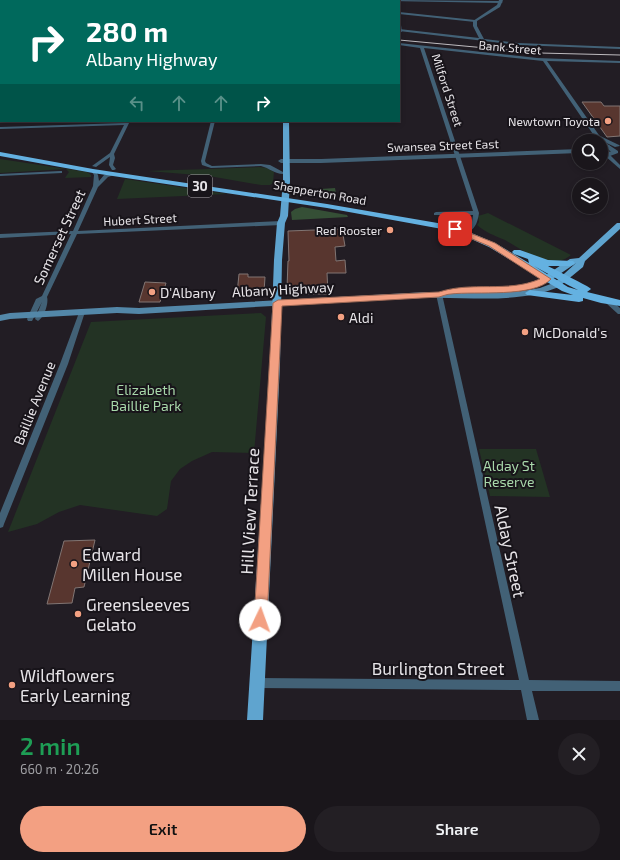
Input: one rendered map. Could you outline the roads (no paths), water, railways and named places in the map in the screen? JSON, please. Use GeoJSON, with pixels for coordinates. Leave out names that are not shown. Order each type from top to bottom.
{"type":"FeatureCollection","features":[{"type":"Feature","properties":{"kind":"highway","name":"Shepperton Road"},"geometry":{"type":"LineString","coordinates":[[0,151],[93,168]]}},
{"type":"Feature","properties":{"kind":"highway","name":"Shepperton Road"},"geometry":{"type":"LineString","coordinates":[[0,154],[416,216],[469,230],[492,239],[517,252],[576,293],[620,303]]}},
{"type":"Feature","properties":{"kind":"highway","name":"Shepperton Road"},"geometry":{"type":"LineString","coordinates":[[282,196],[465,232],[555,279],[620,298]]}},
{"type":"Feature","properties":{"kind":"highway"},"geometry":{"type":"LineString","coordinates":[[517,252],[547,263],[570,263]]}},
{"type":"Feature","properties":{"kind":"highway"},"geometry":{"type":"LineString","coordinates":[[530,293],[604,300]]}},
{"type":"Feature","properties":{"kind":"main road"},"geometry":{"type":"LineString","coordinates":[[282,196],[281,173],[288,154],[285,150],[286,122]]}},
{"type":"Feature","properties":{"kind":"main road"},"geometry":{"type":"LineString","coordinates":[[282,196],[285,163]]}},
{"type":"Feature","properties":{"kind":"main road","name":"Hill View Terrace"},"geometry":{"type":"LineString","coordinates":[[254,720],[278,303],[281,223],[278,216],[282,196]]}},
{"type":"Feature","properties":{"kind":"main road"},"geometry":{"type":"LineString","coordinates":[[555,279],[570,263],[581,260],[619,228]]}},
{"type":"Feature","properties":{"kind":"main road"},"geometry":{"type":"LineString","coordinates":[[555,279],[580,265],[581,260]]}},
{"type":"Feature","properties":{"kind":"main road","name":"Albany Highway"},"geometry":{"type":"LineString","coordinates":[[0,319],[81,314],[116,314],[128,311],[439,294],[483,296],[530,293],[542,290],[555,279]]}},
{"type":"Feature","properties":{"kind":"main road","name":"Albany Highway"},"geometry":{"type":"LineString","coordinates":[[439,294],[450,291],[511,289],[555,279]]}},
{"type":"Feature","properties":{"kind":"street"},"geometry":{"type":"LineString","coordinates":[[400,1],[501,1],[499,6],[475,21],[400,13]]}},
{"type":"Feature","properties":{"kind":"street"},"geometry":{"type":"LineString","coordinates":[[475,21],[475,26],[483,41]]}},
{"type":"Feature","properties":{"kind":"street"},"geometry":{"type":"LineString","coordinates":[[400,30],[483,41],[620,48]]}},
{"type":"Feature","properties":{"kind":"street","name":"Bank Street"},"geometry":{"type":"LineString","coordinates":[[400,44],[503,58],[545,61],[620,62]]}},
{"type":"Feature","properties":{"kind":"street","name":"Milford Street"},"geometry":{"type":"LineString","coordinates":[[422,47],[476,213]]}},
{"type":"Feature","properties":{"kind":"street"},"geometry":{"type":"LineString","coordinates":[[545,61],[593,134]]}},
{"type":"Feature","properties":{"kind":"street"},"geometry":{"type":"LineString","coordinates":[[39,126],[41,122]]}},
{"type":"Feature","properties":{"kind":"street"},"geometry":{"type":"LineString","coordinates":[[0,128],[128,122],[112,154],[93,168]]}},
{"type":"Feature","properties":{"kind":"street"},"geometry":{"type":"LineString","coordinates":[[213,122],[203,161],[204,164],[211,167],[253,164],[268,166],[281,173]]}},
{"type":"Feature","properties":{"kind":"street"},"geometry":{"type":"LineString","coordinates":[[608,147],[620,148]]}},
{"type":"Feature","properties":{"kind":"street"},"geometry":{"type":"LineString","coordinates":[[618,166],[614,151],[620,148]]}},
{"type":"Feature","properties":{"kind":"street","name":"Swansea Street East"},"geometry":{"type":"LineString","coordinates":[[285,163],[572,151]]}},
{"type":"Feature","properties":{"kind":"street"},"geometry":{"type":"LineString","coordinates":[[112,154],[113,158],[111,165],[115,171]]}},
{"type":"Feature","properties":{"kind":"street"},"geometry":{"type":"LineString","coordinates":[[608,154],[618,166]]}},
{"type":"Feature","properties":{"kind":"street","name":"Somerset Street"},"geometry":{"type":"LineString","coordinates":[[93,168],[96,175],[96,186]]}},
{"type":"Feature","properties":{"kind":"street","name":"Somerset Street"},"geometry":{"type":"LineString","coordinates":[[35,317],[45,301],[44,297],[96,186],[106,176],[115,171]]}},
{"type":"Feature","properties":{"kind":"street"},"geometry":{"type":"LineString","coordinates":[[0,175],[60,172]]}},
{"type":"Feature","properties":{"kind":"street"},"geometry":{"type":"LineString","coordinates":[[436,214],[476,213],[474,224],[469,230]]}},
{"type":"Feature","properties":{"kind":"street","name":"Hubert Street"},"geometry":{"type":"LineString","coordinates":[[0,236],[281,223]]}},
{"type":"Feature","properties":{"kind":"street","name":"Alday Street"},"geometry":{"type":"LineString","coordinates":[[439,294],[533,720]]}},
{"type":"Feature","properties":{"kind":"street"},"geometry":{"type":"LineString","coordinates":[[604,300],[620,312]]}},
{"type":"Feature","properties":{"kind":"street","name":"Baillie Avenue"},"geometry":{"type":"LineString","coordinates":[[0,524],[64,364],[81,314]]}},
{"type":"Feature","properties":{"kind":"street","name":"Burlington Street"},"geometry":{"type":"LineString","coordinates":[[257,683],[620,686]]}},
{"type":"Feature","properties":{"kind":"railway"},"geometry":{"type":"LineString","coordinates":[[400,40],[540,53],[620,55]]}},
{"type":"Feature","properties":{"kind":"place","name":"Newtown Toyota"},"geometry":{"type":"Point","coordinates":[608,121]}},
{"type":"Feature","properties":{"kind":"place","name":"Red Rooster"},"geometry":{"type":"Point","coordinates":[390,230]}},
{"type":"Feature","properties":{"kind":"place","name":"D'Albany"},"geometry":{"type":"Point","coordinates":[152,292]}},
{"type":"Feature","properties":{"kind":"place","name":"Aldi"},"geometry":{"type":"Point","coordinates":[341,317]}},
{"type":"Feature","properties":{"kind":"place","name":"McDonald's"},"geometry":{"type":"Point","coordinates":[525,332]}},
{"type":"Feature","properties":{"kind":"place","name":"Edward Millen House"},"geometry":{"type":"Point","coordinates":[74,564]}},
{"type":"Feature","properties":{"kind":"place","name":"Greensleeves Gelato"},"geometry":{"type":"Point","coordinates":[78,614]}},
{"type":"Feature","properties":{"kind":"place","name":"Wildflowers Early Learning"},"geometry":{"type":"Point","coordinates":[12,685]}},
{"type":"Feature","properties":{"kind":"park label","name":"Elizabeth Baillie Park"},"geometry":{"type":"Point","coordinates":[146,398]}},
{"type":"Feature","properties":{"kind":"park label","name":"Alday St Reserve"},"geometry":{"type":"Point","coordinates":[509,474]}}]}
